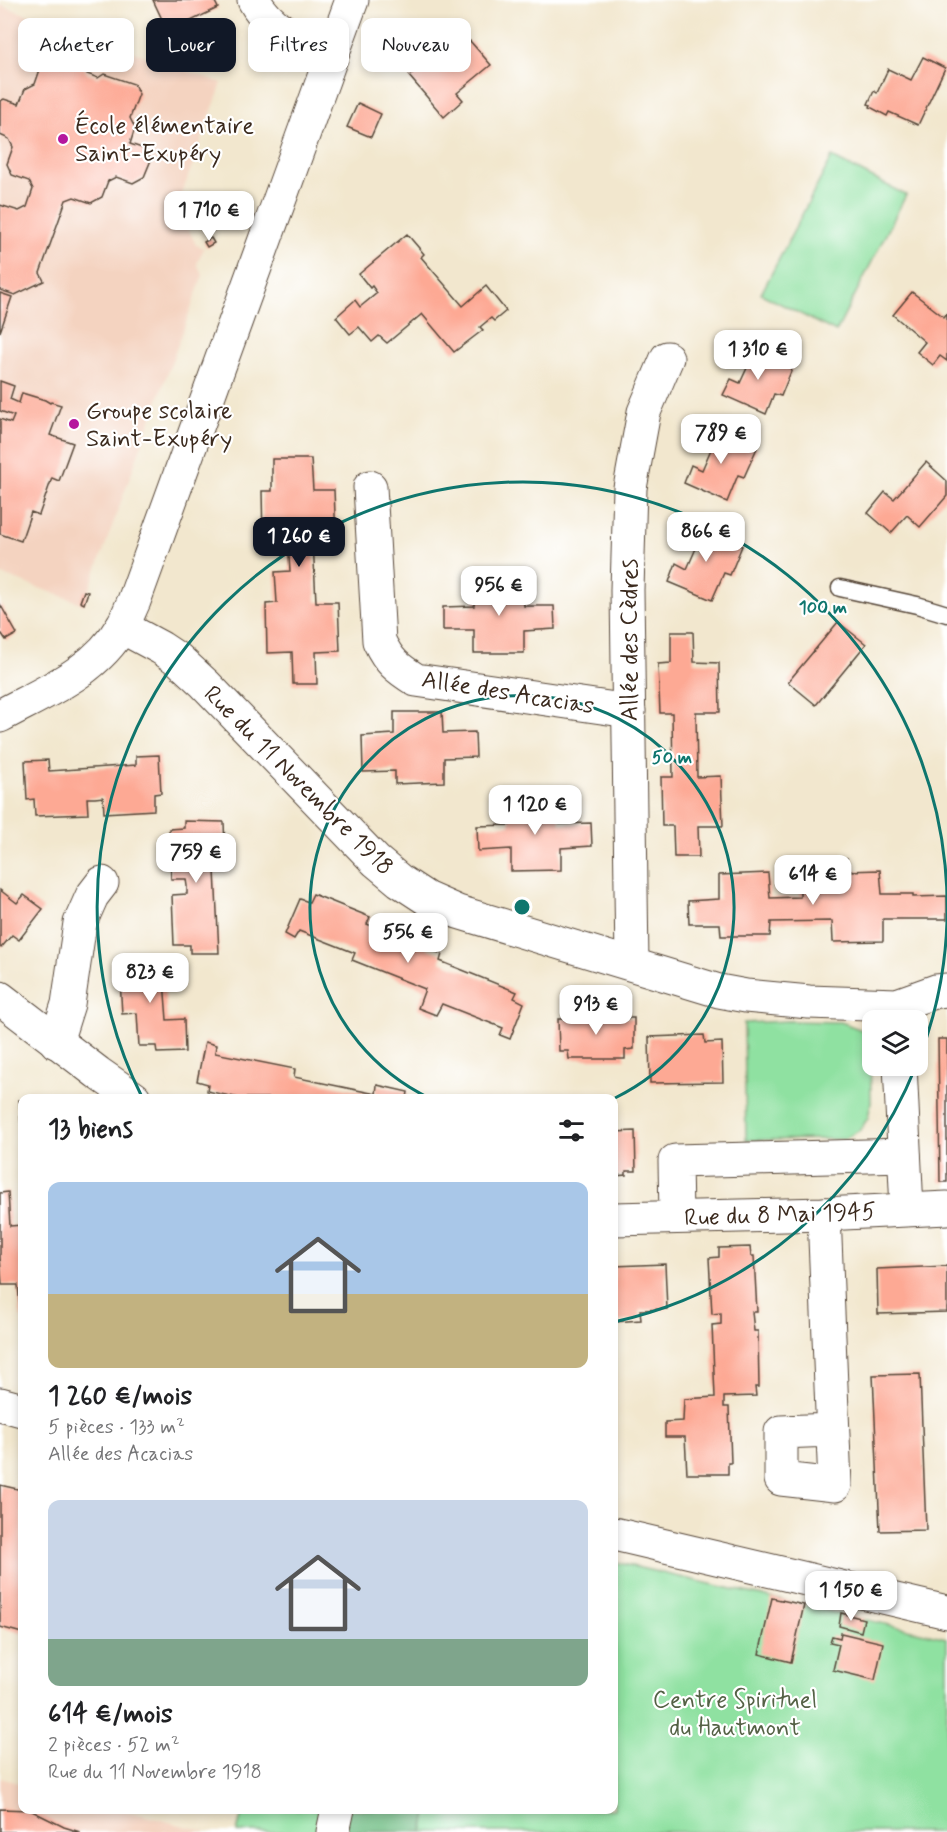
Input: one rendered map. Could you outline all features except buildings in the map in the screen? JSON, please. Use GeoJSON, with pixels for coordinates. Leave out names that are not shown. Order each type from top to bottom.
{"type":"FeatureCollection","features":[{"type":"Feature","properties":{"kind":"street"},"geometry":{"type":"LineString","coordinates":[[254,0],[266,18]]}},
{"type":"Feature","properties":{"kind":"street"},"geometry":{"type":"LineString","coordinates":[[345,18],[352,0]]}},
{"type":"Feature","properties":{"kind":"street"},"geometry":{"type":"LineString","coordinates":[[0,716],[79,673],[104,651],[122,627],[134,601],[326,72]]}},
{"type":"Feature","properties":{"kind":"street","name":"Allée des Cèdres"},"geometry":{"type":"LineString","coordinates":[[632,964],[627,590],[630,488],[644,412],[667,358]]}},
{"type":"Feature","properties":{"kind":"street","name":"Allée des Acacias"},"geometry":{"type":"LineString","coordinates":[[370,486],[379,641],[386,656],[396,667],[416,680],[629,711]]}},
{"type":"Feature","properties":{"kind":"street","name":"Rue du 11 Novembre 1918"},"geometry":{"type":"LineString","coordinates":[[122,627],[179,660],[376,861],[399,881],[426,898],[458,912],[719,991],[746,996],[880,1010]]}},
{"type":"Feature","properties":{"kind":"street"},"geometry":{"type":"LineString","coordinates":[[56,1042],[68,1004],[84,909],[102,883]]}},
{"type":"Feature","properties":{"kind":"street","name":"Rue du 11 Novembre 1918"},"geometry":{"type":"LineString","coordinates":[[902,1010],[936,991],[947,990]]}},
{"type":"Feature","properties":{"kind":"street"},"geometry":{"type":"LineString","coordinates":[[0,998],[128,1094]]}},
{"type":"Feature","properties":{"kind":"street"},"geometry":{"type":"LineString","coordinates":[[900,1076],[907,1209]]}},
{"type":"Feature","properties":{"kind":"street"},"geometry":{"type":"LineString","coordinates":[[676,1217],[675,1161],[904,1155]]}},
{"type":"Feature","properties":{"kind":"street","name":"Rue du 8 Mai 1945"},"geometry":{"type":"LineString","coordinates":[[618,1219],[824,1214],[947,1208]]}},
{"type":"Feature","properties":{"kind":"street"},"geometry":{"type":"LineString","coordinates":[[824,1214],[832,1430]]}},
{"type":"Feature","properties":{"kind":"street"},"geometry":{"type":"LineString","coordinates":[[0,1394],[18,1396]]}},
{"type":"Feature","properties":{"kind":"street"},"geometry":{"type":"LineString","coordinates":[[0,1404],[18,1409]]}},
{"type":"Feature","properties":{"kind":"street"},"geometry":{"type":"LineString","coordinates":[[618,1536],[947,1612]]}},
{"type":"Feature","properties":{"kind":"street"},"geometry":{"type":"LineString","coordinates":[[333,1832],[337,1814]]}},
{"type":"Feature","properties":{"kind":"lane"},"geometry":{"type":"LineString","coordinates":[[840,588],[947,614]]}},
{"type":"Feature","properties":{"kind":"shaded area","name":"Groupe scolaire Saint-Exupéry"},"geometry":{"type":"Polygon","coordinates":[[[0,5],[37,18],[18,18],[18,72],[134,72],[134,52],[146,56],[146,72],[191,72],[222,83],[172,221],[188,228],[196,245],[204,248],[197,264],[203,275],[84,604],[0,574],[0,5]]]}},
{"type":"Feature","properties":{"kind":"shaded area"},"geometry":{"type":"Polygon","coordinates":[[[0,1778],[18,1783],[18,1814],[138,1814],[207,1832],[0,1832],[0,1778]]]}},
{"type":"Feature","properties":{"kind":"green space"},"geometry":{"type":"Polygon","coordinates":[[[832,157],[906,195],[836,332],[761,294],[832,157]]]}},
{"type":"Feature","properties":{"kind":"green space"},"geometry":{"type":"Polygon","coordinates":[[[841,1022],[862,1030],[862,1076],[871,1076],[871,1102],[868,1118],[860,1130],[845,1139],[746,1140],[744,1023],[841,1022]]]}},
{"type":"Feature","properties":{"kind":"green space","name":"Centre Spirituel du Hautmont"},"geometry":{"type":"Polygon","coordinates":[[[618,1563],[947,1638],[947,1832],[423,1832],[427,1814],[618,1814],[618,1563]]]}},
{"type":"Feature","properties":{"kind":"green space"},"geometry":{"type":"Polygon","coordinates":[[[242,1814],[320,1814],[317,1832],[237,1832],[242,1814]]]}},
{"type":"Feature","properties":{"kind":"green space"},"geometry":{"type":"Polygon","coordinates":[[[320,1814],[427,1814],[423,1832],[317,1832],[320,1814]]]}},
{"type":"Feature","properties":{"kind":"place","name":"École élémentaire Saint-Exupéry"},"geometry":{"type":"Point","coordinates":[63,139]}},
{"type":"Feature","properties":{"kind":"place","name":"Groupe scolaire Saint-Exupéry"},"geometry":{"type":"Point","coordinates":[74,424]}}]}
